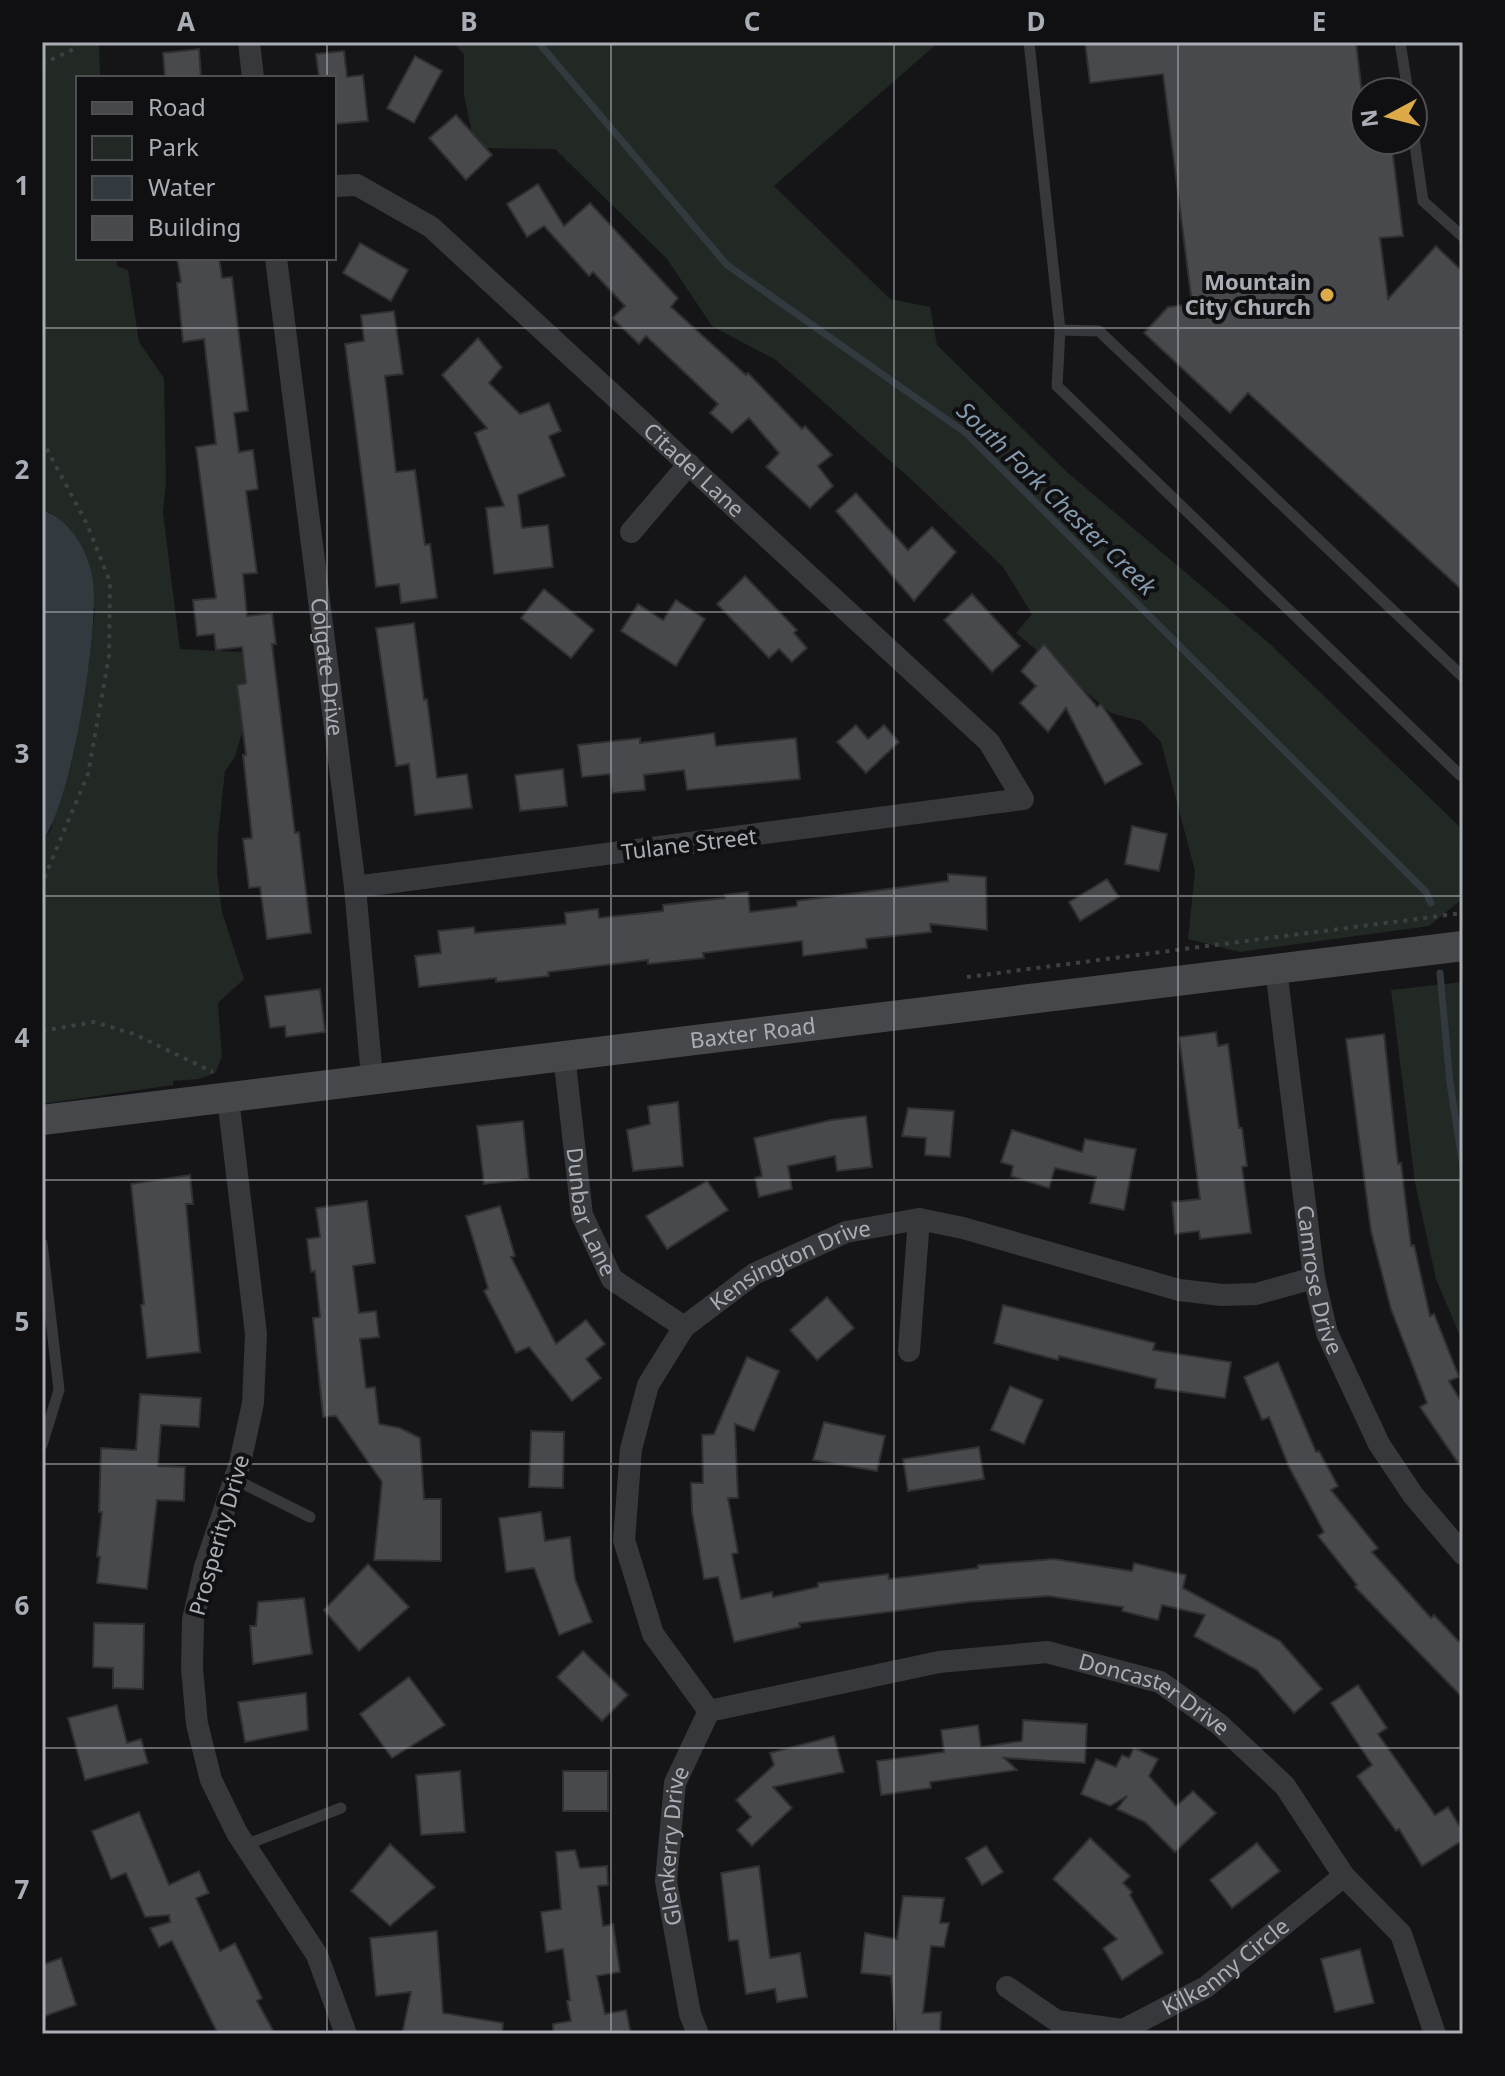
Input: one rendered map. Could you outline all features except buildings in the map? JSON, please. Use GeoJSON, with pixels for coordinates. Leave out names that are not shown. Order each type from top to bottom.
{"type":"FeatureCollection","features":[{"type":"Feature","properties":{"kind":"street"},"geometry":{"type":"LineString","coordinates":[[249,42],[253,76]]}},
{"type":"Feature","properties":{"kind":"street","name":"Citadel Lane"},"geometry":{"type":"LineString","coordinates":[[336,186],[357,185],[431,227],[989,742],[1023,799]]}},
{"type":"Feature","properties":{"kind":"street","name":"Colgate Drive"},"geometry":{"type":"LineString","coordinates":[[276,260],[355,887],[372,1078]]}},
{"type":"Feature","properties":{"kind":"street"},"geometry":{"type":"LineString","coordinates":[[631,532],[689,464]]}},
{"type":"Feature","properties":{"kind":"street","name":"Tulane Street"},"geometry":{"type":"LineString","coordinates":[[355,887],[1023,799]]}},
{"type":"Feature","properties":{"kind":"street","name":"Baxter Road"},"geometry":{"type":"LineString","coordinates":[[42,1120],[222,1086],[372,1078],[1463,946]]}},
{"type":"Feature","properties":{"kind":"street","name":"Camrose Drive"},"geometry":{"type":"LineString","coordinates":[[1276,969],[1314,1278],[1327,1333],[1379,1444],[1413,1495],[1463,1554]]}},
{"type":"Feature","properties":{"kind":"street","name":"Dunbar Lane"},"geometry":{"type":"LineString","coordinates":[[564,1055],[582,1215],[612,1279],[684,1327]]}},
{"type":"Feature","properties":{"kind":"street","name":"Prosperity Drive"},"geometry":{"type":"LineString","coordinates":[[222,1086],[256,1334],[253,1403],[193,1620],[192,1668],[197,1724],[211,1780],[245,1845],[317,1955],[346,2034]]}},
{"type":"Feature","properties":{"kind":"street"},"geometry":{"type":"LineString","coordinates":[[909,1351],[919,1219]]}},
{"type":"Feature","properties":{"kind":"street","name":"Kensington Drive"},"geometry":{"type":"LineString","coordinates":[[709,1711],[653,1634],[624,1540],[631,1449],[648,1385],[684,1327],[754,1274],[846,1232],[919,1219],[963,1228],[1179,1290],[1222,1295],[1256,1294],[1314,1278]]}},
{"type":"Feature","properties":{"kind":"street","name":"Doncaster Drive"},"geometry":{"type":"LineString","coordinates":[[709,1711],[939,1662],[1047,1652],[1160,1682],[1220,1725],[1285,1786],[1344,1876],[1401,1934],[1435,2034]]}},
{"type":"Feature","properties":{"kind":"street","name":"Glenkerry Drive"},"geometry":{"type":"LineString","coordinates":[[698,2034],[690,2014],[666,1881],[675,1783],[709,1711]]}},
{"type":"Feature","properties":{"kind":"street","name":"Kilkenny Circle"},"geometry":{"type":"LineString","coordinates":[[1007,1987],[1057,2021],[1123,2030],[1206,1987],[1344,1876]]}},
{"type":"Feature","properties":{"kind":"lane"},"geometry":{"type":"LineString","coordinates":[[1029,42],[1060,330],[1057,386],[1460,775],[1463,774]]}},
{"type":"Feature","properties":{"kind":"lane"},"geometry":{"type":"LineString","coordinates":[[1400,42],[1405,76]]}},
{"type":"Feature","properties":{"kind":"lane"},"geometry":{"type":"LineString","coordinates":[[1417,156],[1423,201],[1463,237]]}},
{"type":"Feature","properties":{"kind":"lane"},"geometry":{"type":"LineString","coordinates":[[1060,330],[1099,331],[1463,677]]}},
{"type":"Feature","properties":{"kind":"lane"},"geometry":{"type":"LineString","coordinates":[[42,1243],[59,1390],[42,1445]]}},
{"type":"Feature","properties":{"kind":"lane"},"geometry":{"type":"LineString","coordinates":[[234,1479],[310,1517]]}},
{"type":"Feature","properties":{"kind":"lane"},"geometry":{"type":"LineString","coordinates":[[245,1845],[341,1808]]}},
{"type":"Feature","properties":{"kind":"path"},"geometry":{"type":"LineString","coordinates":[[42,64],[76,48],[76,42]]}},
{"type":"Feature","properties":{"kind":"path"},"geometry":{"type":"LineString","coordinates":[[42,440],[87,524],[110,582],[109,656],[88,774],[42,879]]}},
{"type":"Feature","properties":{"kind":"path"},"geometry":{"type":"LineString","coordinates":[[42,1031],[94,1022],[134,1034],[222,1086]]}},
{"type":"Feature","properties":{"kind":"green space"},"geometry":{"type":"Polygon","coordinates":[[[42,42],[99,42],[100,76],[76,76],[76,260],[116,260],[117,266],[128,270],[139,342],[164,378],[166,482],[163,512],[180,649],[261,653],[262,662],[235,757],[225,771],[217,872],[222,912],[244,979],[218,1003],[222,1057],[215,1073],[199,1079],[173,1081],[173,1085],[42,1104],[42,841],[51,830],[89,665],[95,609],[51,513],[42,510],[42,42]]]}},
{"type":"Feature","properties":{"kind":"green space"},"geometry":{"type":"Polygon","coordinates":[[[452,42],[939,42],[774,186],[890,299],[930,307],[937,345],[1068,473],[1270,644],[1459,826],[1460,853],[1463,857],[1461,900],[1429,926],[1240,952],[1188,939],[1195,871],[1161,742],[1141,721],[1111,713],[1016,633],[1032,614],[1003,567],[913,481],[776,360],[712,326],[667,259],[555,149],[475,148],[464,95],[464,54],[452,42]]]}},
{"type":"Feature","properties":{"kind":"green space"},"geometry":{"type":"Polygon","coordinates":[[[1463,982],[1463,1343],[1436,1279],[1415,1183],[1391,990],[1463,982]]]}},
{"type":"Feature","properties":{"kind":"water"},"geometry":{"type":"Polygon","coordinates":[[[42,510],[68,527],[81,545],[92,575],[94,598],[82,712],[63,791],[53,822],[42,841],[42,510]]]}},
{"type":"Feature","properties":{"kind":"waterway","name":"South Fork Chester Creek"},"geometry":{"type":"LineString","coordinates":[[538,42],[727,265],[966,433],[1426,892],[1431,903]]}},
{"type":"Feature","properties":{"kind":"waterway","name":"South Fork Chester Creek"},"geometry":{"type":"LineString","coordinates":[[1440,973],[1450,1083],[1463,1167]]}},
{"type":"Feature","properties":{"kind":"place","name":"Mountain City Church"},"geometry":{"type":"Point","coordinates":[1327,295]}}]}
